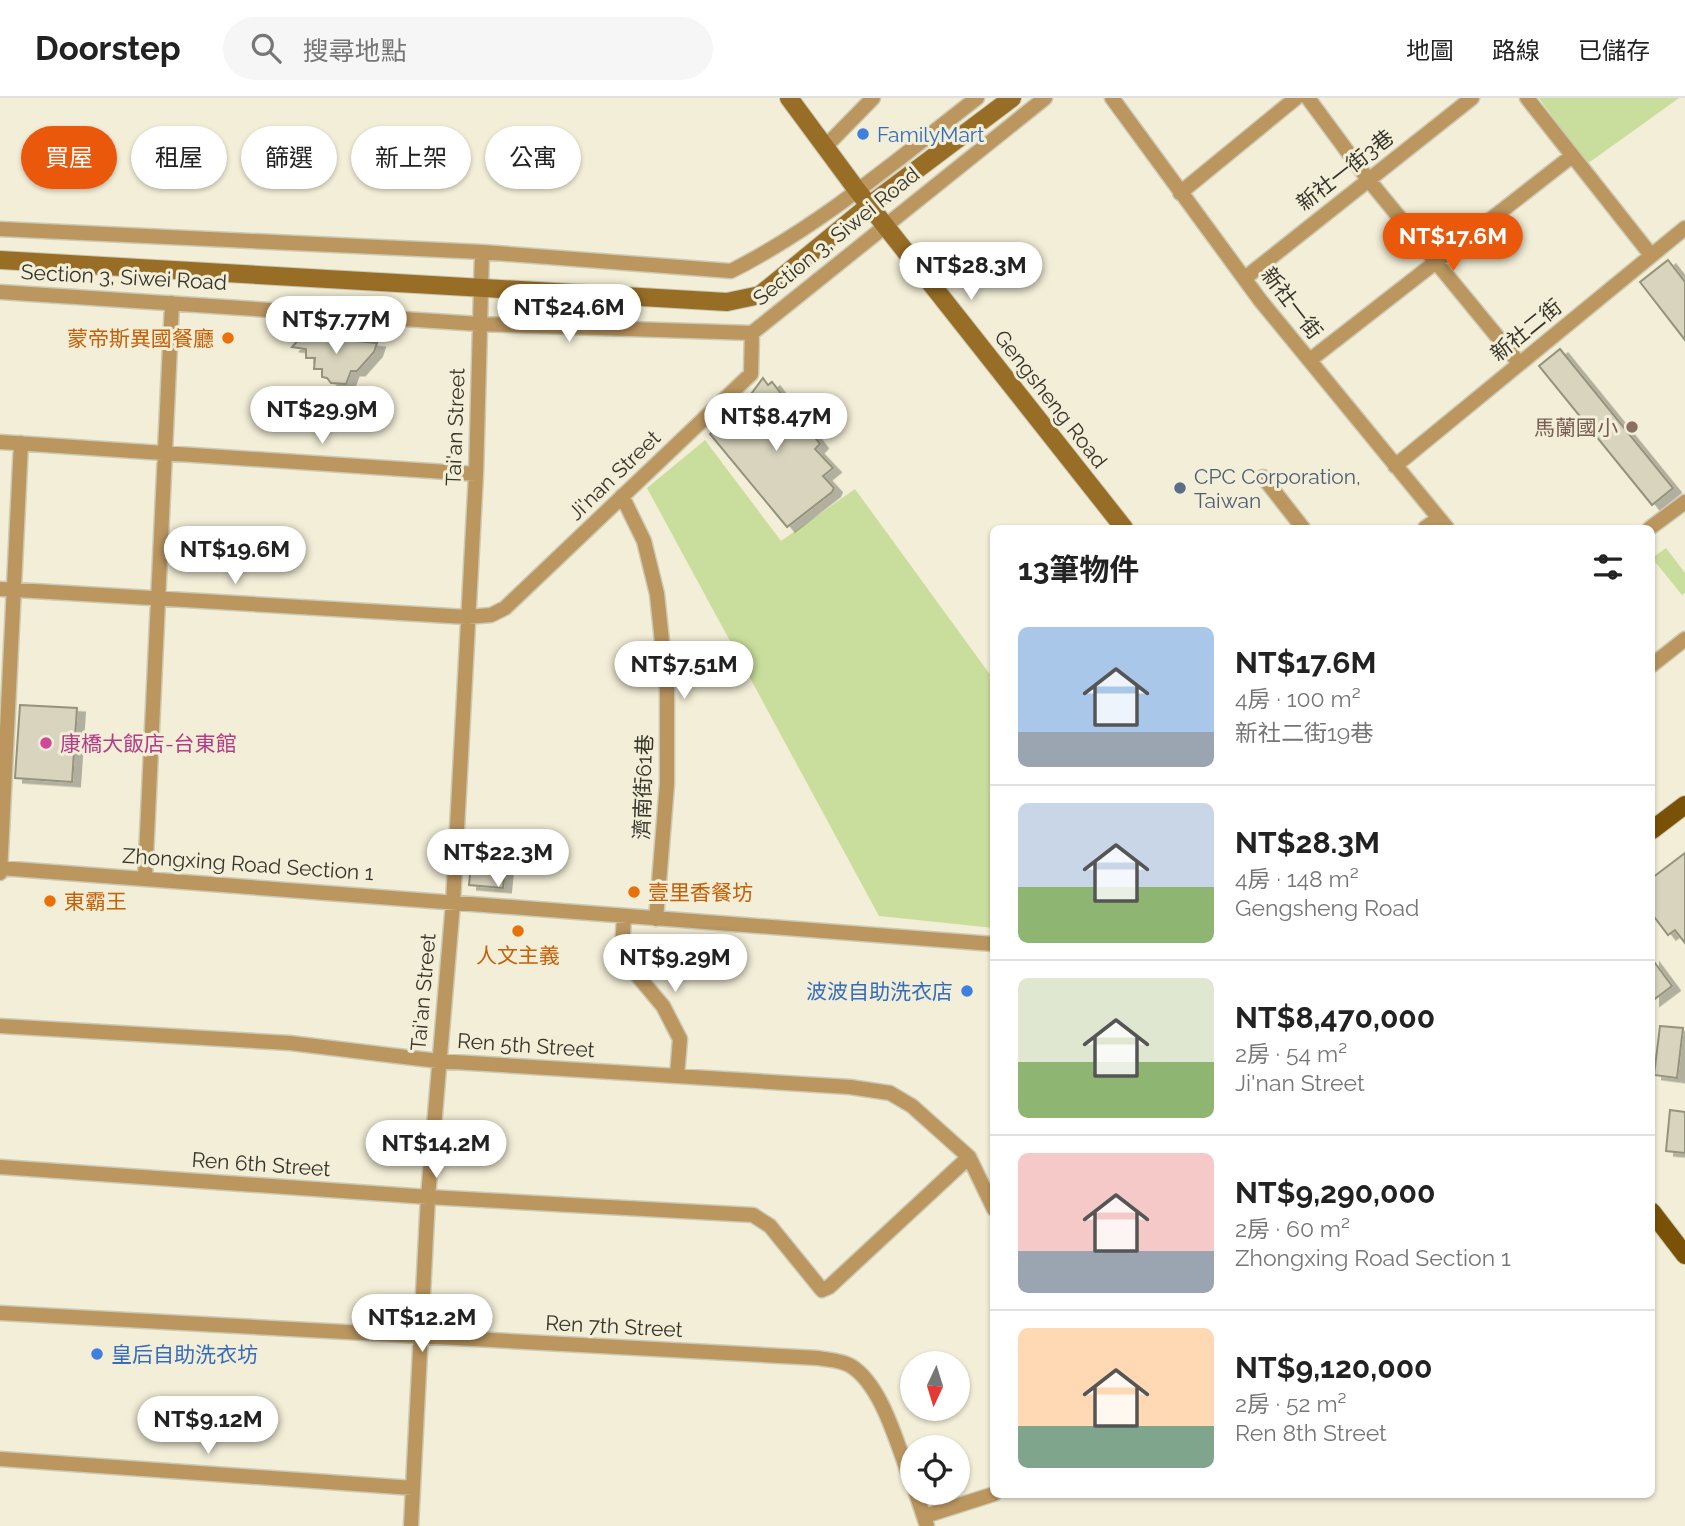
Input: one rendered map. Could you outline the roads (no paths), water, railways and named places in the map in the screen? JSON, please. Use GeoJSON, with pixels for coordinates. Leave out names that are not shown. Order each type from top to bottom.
{"type":"FeatureCollection","features":[{"type":"Feature","properties":{"kind":"main road"},"geometry":{"type":"LineString","coordinates":[[1655,828],[1685,805]]}},
{"type":"Feature","properties":{"kind":"main road"},"geometry":{"type":"LineString","coordinates":[[1655,1216],[1685,1255]]}},
{"type":"Feature","properties":{"kind":"street","name":"Gengsheng Road"},"geometry":{"type":"LineString","coordinates":[[789,98],[885,226],[1122,525]]}},
{"type":"Feature","properties":{"kind":"street"},"geometry":{"type":"LineString","coordinates":[[826,146],[873,98]]}},
{"type":"Feature","properties":{"kind":"street","name":"Section 3, Siwei Road"},"geometry":{"type":"LineString","coordinates":[[0,229],[482,252],[731,271],[763,255],[857,190],[977,98]]}},
{"type":"Feature","properties":{"kind":"street","name":"Section 3, Siwei Road"},"geometry":{"type":"LineString","coordinates":[[0,260],[727,302],[760,295],[871,204],[1012,98]]}},
{"type":"Feature","properties":{"kind":"street","name":"Section 3, Siwei Road"},"geometry":{"type":"LineString","coordinates":[[0,292],[479,324],[752,333],[1045,98]]}},
{"type":"Feature","properties":{"kind":"street","name":"新社一街"},"geometry":{"type":"LineString","coordinates":[[1112,98],[1259,300],[1443,523]]}},
{"type":"Feature","properties":{"kind":"street"},"geometry":{"type":"LineString","coordinates":[[1180,192],[1296,98]]}},
{"type":"Feature","properties":{"kind":"street"},"geometry":{"type":"LineString","coordinates":[[1308,98],[1367,178],[1439,262],[1519,363]]}},
{"type":"Feature","properties":{"kind":"street","name":"新社一街3巷"},"geometry":{"type":"LineString","coordinates":[[1245,278],[1367,178],[1472,98]]}},
{"type":"Feature","properties":{"kind":"street"},"geometry":{"type":"LineString","coordinates":[[1527,98],[1651,255]]}},
{"type":"Feature","properties":{"kind":"street"},"geometry":{"type":"LineString","coordinates":[[1310,359],[1439,262],[1572,156]]}},
{"type":"Feature","properties":{"kind":"street","name":"新社二街"},"geometry":{"type":"LineString","coordinates":[[1395,466],[1685,228]]}},
{"type":"Feature","properties":{"kind":"street","name":"Tai'an Street"},"geometry":{"type":"LineString","coordinates":[[411,1526],[423,1337],[428,1197],[453,903],[476,474],[482,252]]}},
{"type":"Feature","properties":{"kind":"street"},"geometry":{"type":"LineString","coordinates":[[145,878],[172,303]]}},
{"type":"Feature","properties":{"kind":"street","name":"Ji'nan Street"},"geometry":{"type":"LineString","coordinates":[[7,589],[467,617],[491,615],[505,608],[751,374],[752,333]]}},
{"type":"Feature","properties":{"kind":"street"},"geometry":{"type":"LineString","coordinates":[[0,442],[476,474]]}},
{"type":"Feature","properties":{"kind":"street"},"geometry":{"type":"LineString","coordinates":[[0,873],[7,589],[21,443]]}},
{"type":"Feature","properties":{"kind":"street"},"geometry":{"type":"LineString","coordinates":[[1263,477],[1301,525]]}},
{"type":"Feature","properties":{"kind":"street","name":"濟南街61巷"},"geometry":{"type":"LineString","coordinates":[[622,496],[644,541],[657,594],[667,689],[667,784],[656,919]]}},
{"type":"Feature","properties":{"kind":"street"},"geometry":{"type":"LineString","coordinates":[[1654,525],[1685,502]]}},
{"type":"Feature","properties":{"kind":"street"},"geometry":{"type":"LineString","coordinates":[[1655,663],[1685,639]]}},
{"type":"Feature","properties":{"kind":"street","name":"Zhongxing Road Section 1"},"geometry":{"type":"LineString","coordinates":[[0,868],[990,944]]}},
{"type":"Feature","properties":{"kind":"street"},"geometry":{"type":"LineString","coordinates":[[624,916],[622,950],[626,962],[663,1006],[680,1039],[677,1076]]}},
{"type":"Feature","properties":{"kind":"street","name":"Ren 5th Street"},"geometry":{"type":"LineString","coordinates":[[0,1026],[289,1043],[438,1060],[850,1087],[890,1093],[912,1106],[969,1157],[990,1201]]}},
{"type":"Feature","properties":{"kind":"street","name":"Ren 6th Street"},"geometry":{"type":"LineString","coordinates":[[0,1167],[428,1197],[753,1215],[770,1226],[822,1290],[829,1287],[969,1157]]}},
{"type":"Feature","properties":{"kind":"street","name":"Ren 7th Street"},"geometry":{"type":"LineString","coordinates":[[0,1313],[818,1358],[848,1364],[864,1377],[878,1397],[900,1453]]}},
{"type":"Feature","properties":{"kind":"street"},"geometry":{"type":"LineString","coordinates":[[0,1459],[413,1488]]}},
{"type":"Feature","properties":{"kind":"street"},"geometry":{"type":"LineString","coordinates":[[926,1521],[990,1496]]}},
{"type":"Feature","properties":{"kind":"place","name":"FamilyMart"},"geometry":{"type":"Point","coordinates":[863,134]}},
{"type":"Feature","properties":{"kind":"place","name":"蒙帝斯異國餐廳"},"geometry":{"type":"Point","coordinates":[228,338]}},
{"type":"Feature","properties":{"kind":"place","name":"馬蘭國小"},"geometry":{"type":"Point","coordinates":[1632,427]}},
{"type":"Feature","properties":{"kind":"place","name":"CPC Corporation, Taiwan"},"geometry":{"type":"Point","coordinates":[1180,488]}},
{"type":"Feature","properties":{"kind":"place","name":"康橋大飯店-台東館"},"geometry":{"type":"Point","coordinates":[46,743]}},
{"type":"Feature","properties":{"kind":"place","name":"壹里香餐坊"},"geometry":{"type":"Point","coordinates":[634,892]}},
{"type":"Feature","properties":{"kind":"place","name":"東霸王"},"geometry":{"type":"Point","coordinates":[50,901]}},
{"type":"Feature","properties":{"kind":"place","name":"人文主義"},"geometry":{"type":"Point","coordinates":[518,931]}},
{"type":"Feature","properties":{"kind":"place","name":"波波自助洗衣店"},"geometry":{"type":"Point","coordinates":[967,991]}},
{"type":"Feature","properties":{"kind":"place","name":"皇后自助洗衣坊"},"geometry":{"type":"Point","coordinates":[97,1354]}}]}
